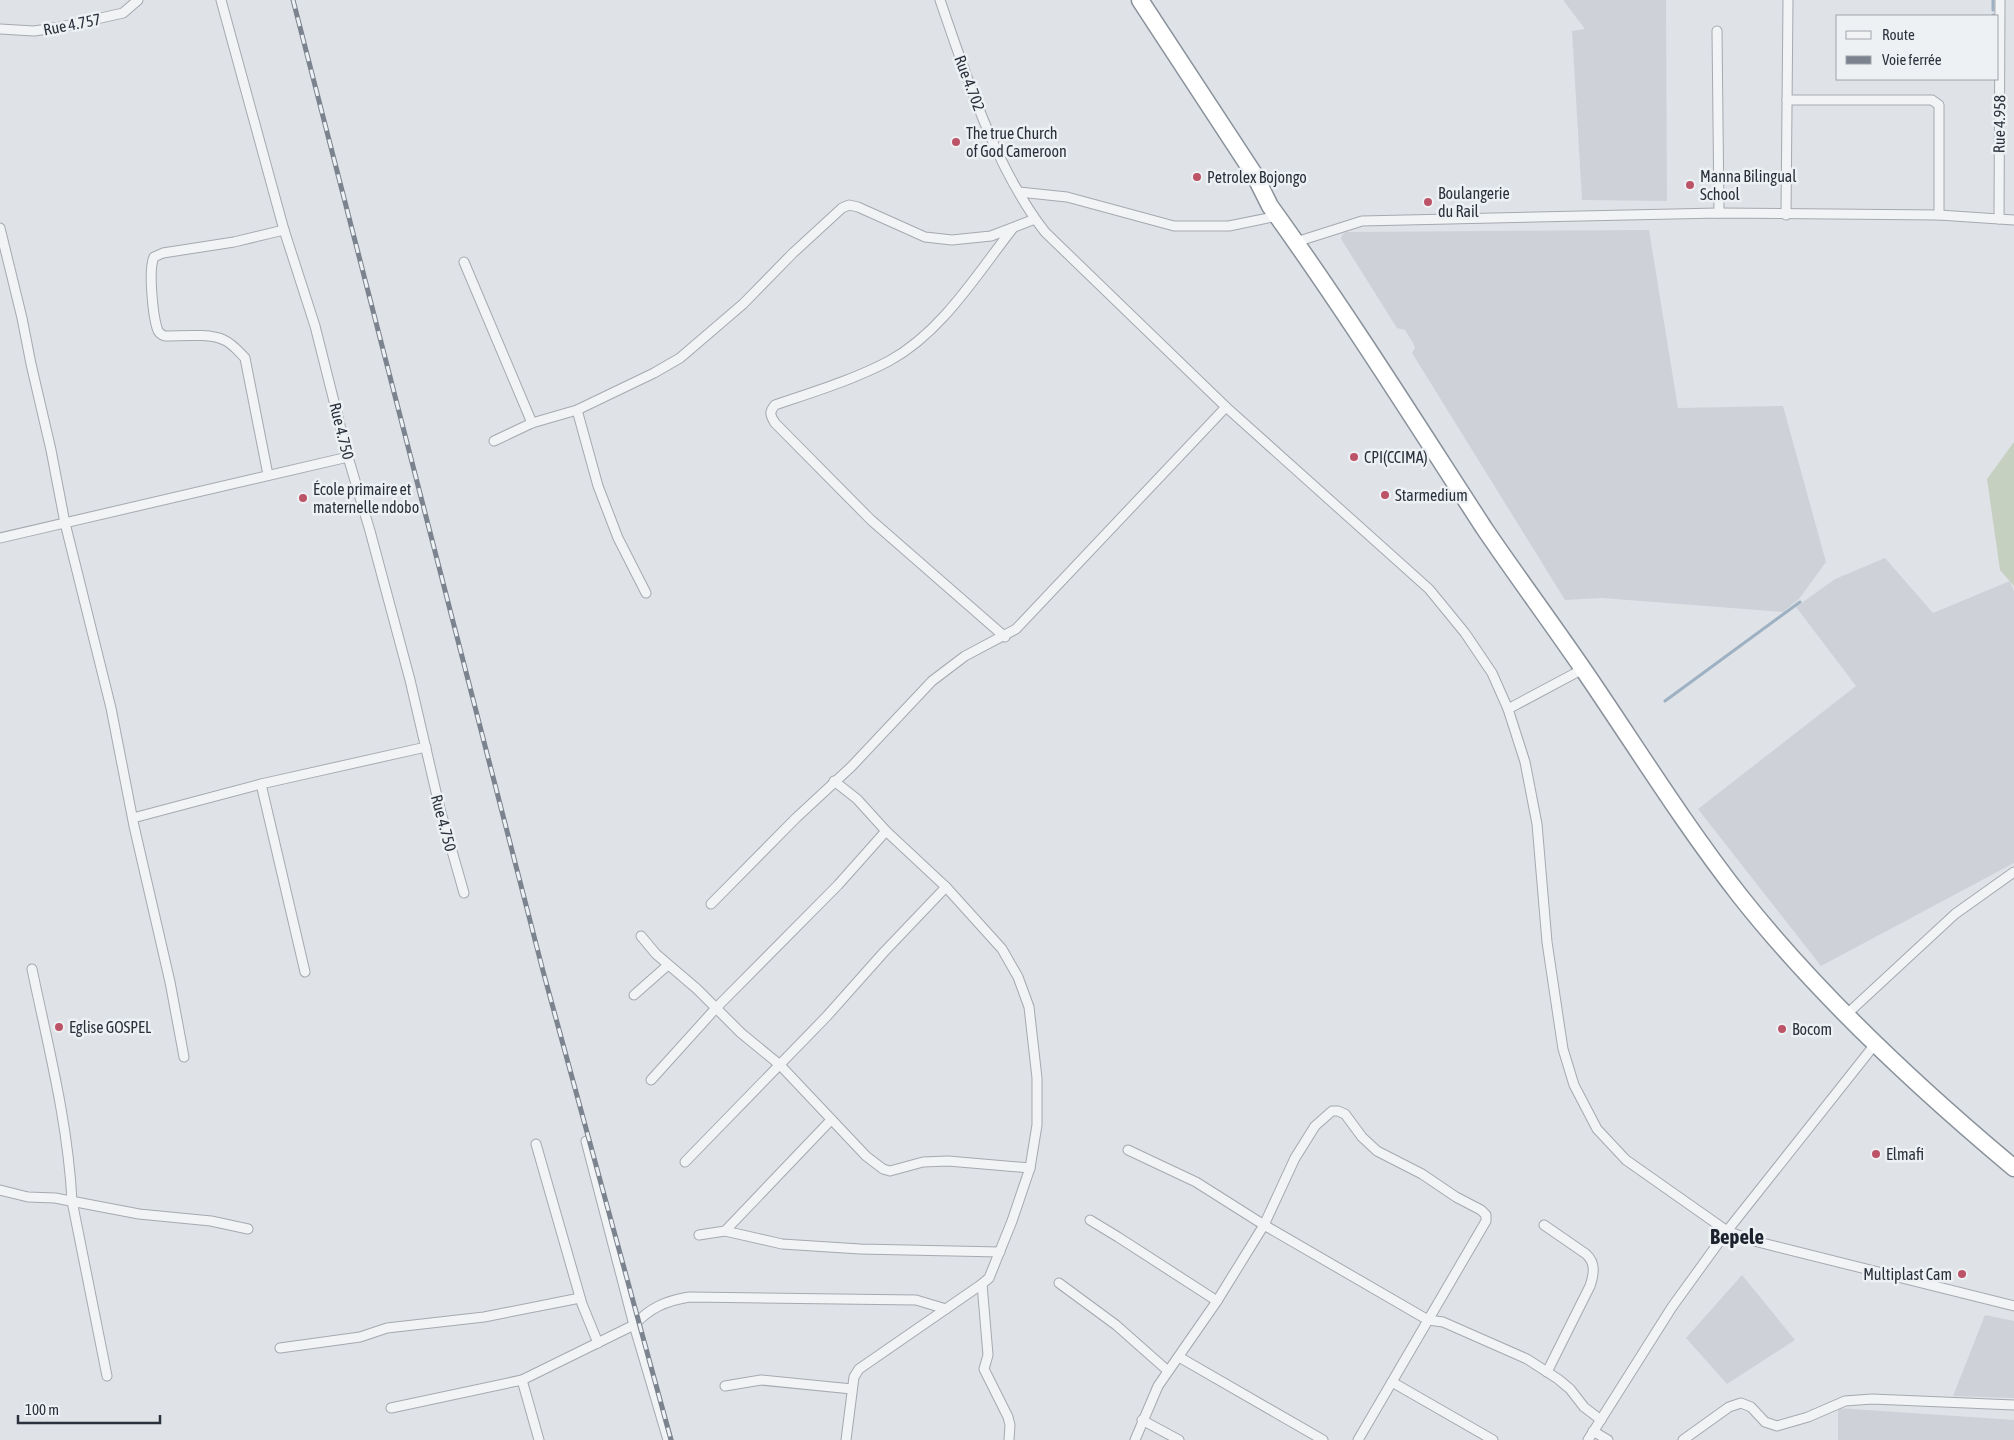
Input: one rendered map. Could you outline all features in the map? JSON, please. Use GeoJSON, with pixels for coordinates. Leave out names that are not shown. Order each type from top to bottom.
{"type":"FeatureCollection","features":[{"type":"Feature","properties":{"kind":"highway"},"geometry":{"type":"LineString","coordinates":[[1129,0],[1247,181],[1259,197],[1274,211]]}},
{"type":"Feature","properties":{"kind":"highway"},"geometry":{"type":"LineString","coordinates":[[1140,0],[1254,174],[1274,211],[1396,389],[1486,530],[1583,669],[1690,830],[1735,890],[1796,961],[1876,1044],[2014,1168]]}},
{"type":"Feature","properties":{"kind":"street","name":"Rue 4.757"},"geometry":{"type":"LineString","coordinates":[[0,29],[34,31],[106,18],[123,13],[138,0]]}},
{"type":"Feature","properties":{"kind":"street","name":"Rue 4.750"},"geometry":{"type":"LineString","coordinates":[[220,0],[284,230],[315,326],[426,747],[440,809],[464,893]]}},
{"type":"Feature","properties":{"kind":"street","name":"Rue 4.702"},"geometry":{"type":"LineString","coordinates":[[940,0],[974,97],[1019,192],[1045,232],[1226,407],[1429,590],[1465,634],[1492,673],[1508,709],[1525,762],[1537,824],[1547,942],[1563,1049],[1574,1085],[1597,1129],[1626,1160],[1726,1231],[1774,1246],[2014,1306]]}},
{"type":"Feature","properties":{"kind":"street"},"geometry":{"type":"LineString","coordinates":[[1786,215],[1788,0]]}},
{"type":"Feature","properties":{"kind":"street","name":"Rue 4.958"},"geometry":{"type":"LineString","coordinates":[[1998,218],[2000,0]]}},
{"type":"Feature","properties":{"kind":"street"},"geometry":{"type":"LineString","coordinates":[[1717,31],[1719,213]]}},
{"type":"Feature","properties":{"kind":"street"},"geometry":{"type":"LineString","coordinates":[[1787,100],[1936,101],[1938,105],[1939,215]]}},
{"type":"Feature","properties":{"kind":"street"},"geometry":{"type":"LineString","coordinates":[[1019,192],[1067,197],[1174,226],[1229,226],[1274,211]]}},
{"type":"Feature","properties":{"kind":"street"},"geometry":{"type":"LineString","coordinates":[[494,441],[532,423],[577,410],[654,373],[680,358],[743,304],[793,253],[842,208],[849,206],[858,208],[925,238],[952,240],[991,236],[1035,219]]}},
{"type":"Feature","properties":{"kind":"street"},"geometry":{"type":"LineString","coordinates":[[1296,242],[1362,221],[1719,213],[1939,215],[2014,220]]}},
{"type":"Feature","properties":{"kind":"street"},"geometry":{"type":"LineString","coordinates":[[0,228],[22,318],[65,523],[111,708],[133,818],[170,982],[184,1057]]}},
{"type":"Feature","properties":{"kind":"street"},"geometry":{"type":"LineString","coordinates":[[1005,637],[871,520],[774,423],[770,415],[771,409],[775,405],[839,383],[888,361],[911,346],[960,297],[1013,228]]}},
{"type":"Feature","properties":{"kind":"street"},"geometry":{"type":"LineString","coordinates":[[268,475],[245,358],[224,339],[198,336],[165,336],[160,334],[157,329],[153,300],[152,266],[154,257],[163,253],[234,242],[284,230]]}},
{"type":"Feature","properties":{"kind":"street"},"geometry":{"type":"LineString","coordinates":[[464,262],[532,423]]}},
{"type":"Feature","properties":{"kind":"street"},"geometry":{"type":"LineString","coordinates":[[711,904],[834,781],[851,767],[932,681],[965,656],[1005,637],[1023,622],[1226,407]]}},
{"type":"Feature","properties":{"kind":"street"},"geometry":{"type":"LineString","coordinates":[[577,410],[598,486],[618,538],[646,593]]}},
{"type":"Feature","properties":{"kind":"street"},"geometry":{"type":"LineString","coordinates":[[0,538],[348,457]]}},
{"type":"Feature","properties":{"kind":"street"},"geometry":{"type":"LineString","coordinates":[[1508,709],[1583,669]]}},
{"type":"Feature","properties":{"kind":"street"},"geometry":{"type":"LineString","coordinates":[[133,818],[261,784],[426,747]]}},
{"type":"Feature","properties":{"kind":"street"},"geometry":{"type":"LineString","coordinates":[[834,781],[857,799],[886,831],[946,887],[1002,948],[1018,977],[1028,1007],[1037,1078],[1037,1125],[1030,1168],[989,1278],[859,1369],[854,1377],[846,1440]]}},
{"type":"Feature","properties":{"kind":"street"},"geometry":{"type":"LineString","coordinates":[[261,784],[305,972]]}},
{"type":"Feature","properties":{"kind":"street"},"geometry":{"type":"LineString","coordinates":[[651,1080],[716,1008],[838,885],[886,831]]}},
{"type":"Feature","properties":{"kind":"street"},"geometry":{"type":"LineString","coordinates":[[1847,1014],[1955,914],[2014,872]]}},
{"type":"Feature","properties":{"kind":"street"},"geometry":{"type":"LineString","coordinates":[[685,1162],[780,1065],[946,887]]}},
{"type":"Feature","properties":{"kind":"street"},"geometry":{"type":"LineString","coordinates":[[641,936],[668,965],[697,989],[741,1033],[780,1065],[866,1156],[887,1171],[923,1162],[948,1161],[1030,1168]]}},
{"type":"Feature","properties":{"kind":"street"},"geometry":{"type":"LineString","coordinates":[[634,995],[668,965]]}},
{"type":"Feature","properties":{"kind":"street"},"geometry":{"type":"LineString","coordinates":[[32,970],[64,1118],[72,1201],[107,1376]]}},
{"type":"Feature","properties":{"kind":"street"},"geometry":{"type":"LineString","coordinates":[[1588,1440],[1672,1307],[1726,1231],[1876,1044]]}},
{"type":"Feature","properties":{"kind":"street"},"geometry":{"type":"LineString","coordinates":[[1135,1440],[1158,1386],[1217,1301],[1264,1225],[1295,1158],[1315,1126],[1332,1111],[1338,1111],[1345,1114],[1362,1137],[1377,1151],[1422,1174],[1456,1197],[1481,1210],[1486,1215],[1486,1221],[1358,1440]]}},
{"type":"Feature","properties":{"kind":"street"},"geometry":{"type":"LineString","coordinates":[[725,1231],[831,1120]]}},
{"type":"Feature","properties":{"kind":"street"},"geometry":{"type":"LineString","coordinates":[[586,1141],[634,1325],[668,1440]]}},
{"type":"Feature","properties":{"kind":"street"},"geometry":{"type":"LineString","coordinates":[[536,1144],[586,1318],[598,1343]]}},
{"type":"Feature","properties":{"kind":"street"},"geometry":{"type":"LineString","coordinates":[[1128,1150],[1189,1178],[1264,1225],[1428,1320],[1443,1322],[1527,1359],[1570,1389],[1584,1406],[1601,1420]]}},
{"type":"Feature","properties":{"kind":"street"},"geometry":{"type":"LineString","coordinates":[[0,1190],[28,1197],[72,1201],[139,1214],[211,1221],[248,1229]]}},
{"type":"Feature","properties":{"kind":"street"},"geometry":{"type":"LineString","coordinates":[[1090,1220],[1217,1301]]}},
{"type":"Feature","properties":{"kind":"street"},"geometry":{"type":"LineString","coordinates":[[1544,1225],[1591,1258],[1594,1266],[1594,1276],[1590,1286],[1547,1372]]}},
{"type":"Feature","properties":{"kind":"street"},"geometry":{"type":"LineString","coordinates":[[699,1235],[725,1231],[782,1244],[860,1250],[1000,1252]]}},
{"type":"Feature","properties":{"kind":"street"},"geometry":{"type":"LineString","coordinates":[[1060,1283],[1116,1325],[1168,1371]]}},
{"type":"Feature","properties":{"kind":"street"},"geometry":{"type":"LineString","coordinates":[[982,1284],[988,1356],[984,1369],[1008,1416],[1010,1425],[1009,1440]]}},
{"type":"Feature","properties":{"kind":"street"},"geometry":{"type":"LineString","coordinates":[[391,1408],[522,1380],[634,1325],[646,1312],[689,1297],[916,1300],[946,1309]]}},
{"type":"Feature","properties":{"kind":"street"},"geometry":{"type":"LineString","coordinates":[[280,1348],[360,1337],[387,1328],[484,1317],[580,1298]]}},
{"type":"Feature","properties":{"kind":"street"},"geometry":{"type":"LineString","coordinates":[[1179,1357],[1324,1440]]}},
{"type":"Feature","properties":{"kind":"street"},"geometry":{"type":"LineString","coordinates":[[522,1380],[540,1440]]}},
{"type":"Feature","properties":{"kind":"street"},"geometry":{"type":"LineString","coordinates":[[725,1386],[761,1380],[852,1389]]}},
{"type":"Feature","properties":{"kind":"street"},"geometry":{"type":"LineString","coordinates":[[1392,1382],[1493,1440]]}},
{"type":"Feature","properties":{"kind":"street"},"geometry":{"type":"LineString","coordinates":[[1683,1440],[1729,1407],[1741,1403],[1751,1407],[1764,1422],[1777,1426],[1808,1417],[1845,1401],[1872,1399],[2014,1406]]}},
{"type":"Feature","properties":{"kind":"street"},"geometry":{"type":"LineString","coordinates":[[1142,1420],[1179,1440]]}},
{"type":"Feature","properties":{"kind":"street"},"geometry":{"type":"LineString","coordinates":[[1593,1431],[1608,1440]]}},
{"type":"Feature","properties":{"kind":"shaded area"},"geometry":{"type":"Polygon","coordinates":[[[1563,0],[1666,0],[1667,201],[1582,200],[1572,31],[1585,29],[1563,0]]]}},
{"type":"Feature","properties":{"kind":"shaded area"},"geometry":{"type":"Polygon","coordinates":[[[1649,230],[1678,408],[1783,406],[1826,562],[1799,599],[1783,612],[1602,598],[1565,600],[1412,353],[1415,348],[1405,330],[1397,328],[1341,239],[1342,235],[1346,232],[1649,230]]]}},
{"type":"Feature","properties":{"kind":"shaded area"},"geometry":{"type":"Polygon","coordinates":[[[1885,558],[1933,613],[2010,581],[2014,591],[2014,863],[1821,966],[1698,809],[1856,686],[1796,607],[1835,579],[1885,558]]]}},
{"type":"Feature","properties":{"kind":"shaded area"},"geometry":{"type":"Polygon","coordinates":[[[1742,1275],[1795,1340],[1727,1384],[1686,1338],[1742,1275]]]}},
{"type":"Feature","properties":{"kind":"shaded area"},"geometry":{"type":"Polygon","coordinates":[[[1985,1315],[2014,1321],[2014,1398],[1953,1396],[1985,1315]]]}},
{"type":"Feature","properties":{"kind":"shaded area"},"geometry":{"type":"Polygon","coordinates":[[[1838,1408],[2014,1420],[2014,1440],[1838,1440],[1838,1408]]]}},
{"type":"Feature","properties":{"kind":"green space"},"geometry":{"type":"Polygon","coordinates":[[[2014,442],[2014,586],[2000,570],[1987,479],[2014,442]]]}},
{"type":"Feature","properties":{"kind":"waterway"},"geometry":{"type":"LineString","coordinates":[[1993,0],[1993,10]]}},
{"type":"Feature","properties":{"kind":"waterway"},"geometry":{"type":"LineString","coordinates":[[1665,701],[1800,602]]}},
{"type":"Feature","properties":{"kind":"railway"},"geometry":{"type":"LineString","coordinates":[[293,0],[543,971],[671,1440]]}},
{"type":"Feature","properties":{"kind":"place","name":"The true Church of God Cameroon"},"geometry":{"type":"Point","coordinates":[956,142]}},
{"type":"Feature","properties":{"kind":"place","name":"Petrolex Bojongo"},"geometry":{"type":"Point","coordinates":[1197,177]}},
{"type":"Feature","properties":{"kind":"place","name":"Manna Bilingual School"},"geometry":{"type":"Point","coordinates":[1690,185]}},
{"type":"Feature","properties":{"kind":"place","name":"Boulangerie du Rail"},"geometry":{"type":"Point","coordinates":[1428,202]}},
{"type":"Feature","properties":{"kind":"place","name":"CPI(CCIMA)"},"geometry":{"type":"Point","coordinates":[1354,457]}},
{"type":"Feature","properties":{"kind":"place","name":"Starmedium"},"geometry":{"type":"Point","coordinates":[1385,495]}},
{"type":"Feature","properties":{"kind":"place","name":"École primaire et maternelle ndobo"},"geometry":{"type":"Point","coordinates":[303,498]}},
{"type":"Feature","properties":{"kind":"place","name":"Eglise GOSPEL"},"geometry":{"type":"Point","coordinates":[59,1027]}},
{"type":"Feature","properties":{"kind":"place","name":"Bocom"},"geometry":{"type":"Point","coordinates":[1782,1029]}},
{"type":"Feature","properties":{"kind":"place","name":"Elmafi"},"geometry":{"type":"Point","coordinates":[1876,1154]}},
{"type":"Feature","properties":{"kind":"place","name":"Multiplast Cam"},"geometry":{"type":"Point","coordinates":[1962,1274]}},
{"type":"Feature","properties":{"kind":"district","name":"Bepele"},"geometry":{"type":"Point","coordinates":[1737,1236]}}]}
